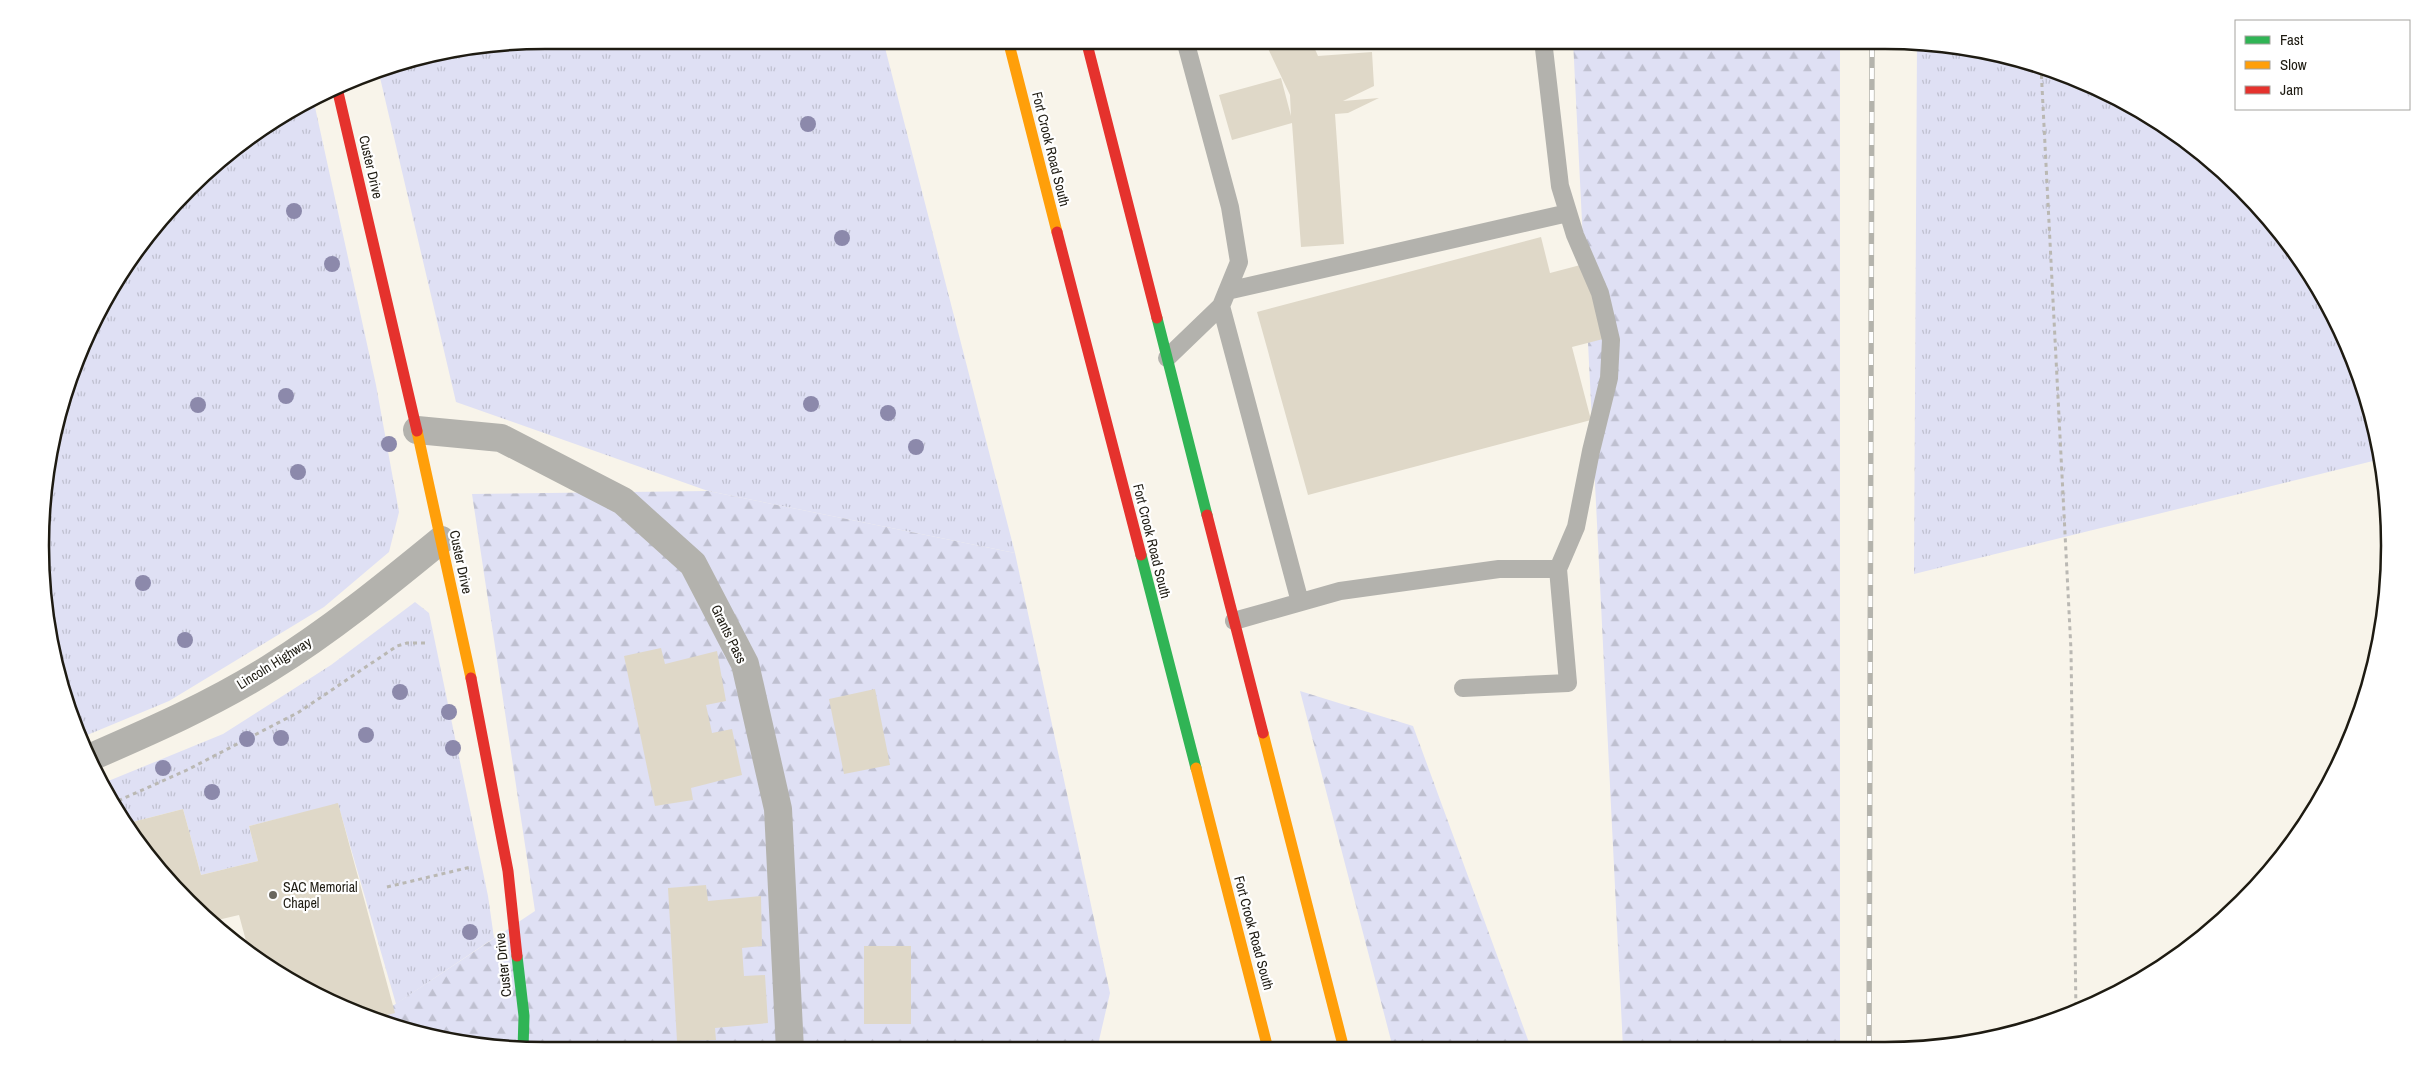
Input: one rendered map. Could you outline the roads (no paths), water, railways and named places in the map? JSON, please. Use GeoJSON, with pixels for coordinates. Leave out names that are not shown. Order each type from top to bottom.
{"type":"FeatureCollection","features":[{"type":"Feature","properties":{"kind":"main road","name":"Fort Crook Road South"},"geometry":{"type":"LineString","coordinates":[[1010,49],[1266,1042]]}},
{"type":"Feature","properties":{"kind":"main road"},"geometry":{"type":"LineString","coordinates":[[1088,49],[1342,1042]]}},
{"type":"Feature","properties":{"kind":"main road","name":"Custer Drive"},"geometry":{"type":"LineString","coordinates":[[338,94],[417,430],[460,630],[506,860],[524,1016],[523,1041]]}},
{"type":"Feature","properties":{"kind":"street","name":"Grants Pass"},"geometry":{"type":"LineString","coordinates":[[417,430],[501,438],[623,501],[693,564],[745,664],[778,809],[790,1042]]}},
{"type":"Feature","properties":{"kind":"street","name":"Lincoln Highway"},"geometry":{"type":"LineString","coordinates":[[96,755],[148,732],[270,669],[366,602],[441,540]]}},
{"type":"Feature","properties":{"kind":"lane"},"geometry":{"type":"LineString","coordinates":[[1167,358],[1224,299],[1239,262],[1230,207],[1187,49]]}},
{"type":"Feature","properties":{"kind":"lane"},"geometry":{"type":"LineString","coordinates":[[1463,688],[1568,683],[1558,569],[1576,527],[1591,452],[1609,378],[1611,340],[1600,293],[1574,235],[1560,186],[1544,49]]}},
{"type":"Feature","properties":{"kind":"lane"},"geometry":{"type":"LineString","coordinates":[[1224,299],[1568,213]]}},
{"type":"Feature","properties":{"kind":"lane"},"geometry":{"type":"LineString","coordinates":[[1224,299],[1300,602]]}},
{"type":"Feature","properties":{"kind":"lane"},"geometry":{"type":"LineString","coordinates":[[1234,621],[1340,591],[1499,569],[1558,569]]}},
{"type":"Feature","properties":{"kind":"railway"},"geometry":{"type":"LineString","coordinates":[[1869,1042],[1872,49]]}},
{"type":"Feature","properties":{"kind":"place","name":"SAC Memorial Chapel"},"geometry":{"type":"Point","coordinates":[273,895]}}]}
